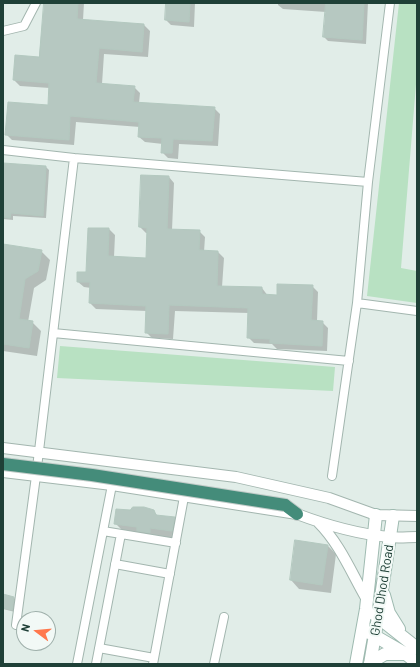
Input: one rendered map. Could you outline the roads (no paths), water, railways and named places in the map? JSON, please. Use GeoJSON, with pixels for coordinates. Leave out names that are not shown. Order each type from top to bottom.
{"type":"FeatureCollection","features":[{"type":"Feature","properties":{"kind":"highway"},"geometry":{"type":"LineString","coordinates":[[3,464],[99,476],[285,505],[297,514]]}},
{"type":"Feature","properties":{"kind":"main road"},"geometry":{"type":"LineString","coordinates":[[356,664],[366,603],[376,515]]}},
{"type":"Feature","properties":{"kind":"main road","name":"Ghod Dhod Road"},"geometry":{"type":"LineString","coordinates":[[370,663],[391,537],[393,516]]}},
{"type":"Feature","properties":{"kind":"main road"},"geometry":{"type":"LineString","coordinates":[[383,584],[391,619],[406,640]]}},
{"type":"Feature","properties":{"kind":"main road"},"geometry":{"type":"LineString","coordinates":[[366,603],[378,617],[417,648]]}},
{"type":"Feature","properties":{"kind":"main road"},"geometry":{"type":"LineString","coordinates":[[362,629],[375,635],[406,654],[417,663]]}},
{"type":"Feature","properties":{"kind":"main road"},"geometry":{"type":"LineString","coordinates":[[370,663],[385,654],[406,654]]}},
{"type":"Feature","properties":{"kind":"street"},"geometry":{"type":"LineString","coordinates":[[3,31],[24,26],[36,3]]}},
{"type":"Feature","properties":{"kind":"street"},"geometry":{"type":"LineString","coordinates":[[332,476],[348,361],[358,303],[368,182],[390,3]]}},
{"type":"Feature","properties":{"kind":"street"},"geometry":{"type":"LineString","coordinates":[[3,150],[74,158],[368,182]]}},
{"type":"Feature","properties":{"kind":"street"},"geometry":{"type":"LineString","coordinates":[[18,611],[39,452],[74,158]]}},
{"type":"Feature","properties":{"kind":"street"},"geometry":{"type":"LineString","coordinates":[[358,303],[417,311]]}},
{"type":"Feature","properties":{"kind":"street"},"geometry":{"type":"LineString","coordinates":[[53,333],[348,361]]}},
{"type":"Feature","properties":{"kind":"street"},"geometry":{"type":"LineString","coordinates":[[3,448],[236,477],[329,498],[376,515],[417,516]]}},
{"type":"Feature","properties":{"kind":"street"},"geometry":{"type":"LineString","coordinates":[[3,472],[112,485],[297,514],[318,522],[373,535],[417,537]]}},
{"type":"Feature","properties":{"kind":"street"},"geometry":{"type":"LineString","coordinates":[[77,664],[112,485]]}},
{"type":"Feature","properties":{"kind":"street"},"geometry":{"type":"LineString","coordinates":[[99,648],[153,661],[184,497]]}},
{"type":"Feature","properties":{"kind":"street"},"geometry":{"type":"LineString","coordinates":[[318,522],[330,534],[339,549],[366,603]]}},
{"type":"Feature","properties":{"kind":"street"},"geometry":{"type":"LineString","coordinates":[[103,531],[176,543]]}},
{"type":"Feature","properties":{"kind":"street"},"geometry":{"type":"LineString","coordinates":[[96,664],[121,534]]}},
{"type":"Feature","properties":{"kind":"street"},"geometry":{"type":"LineString","coordinates":[[115,564],[170,574]]}},
{"type":"Feature","properties":{"kind":"street"},"geometry":{"type":"LineString","coordinates":[[214,664],[224,617]]}}]}
